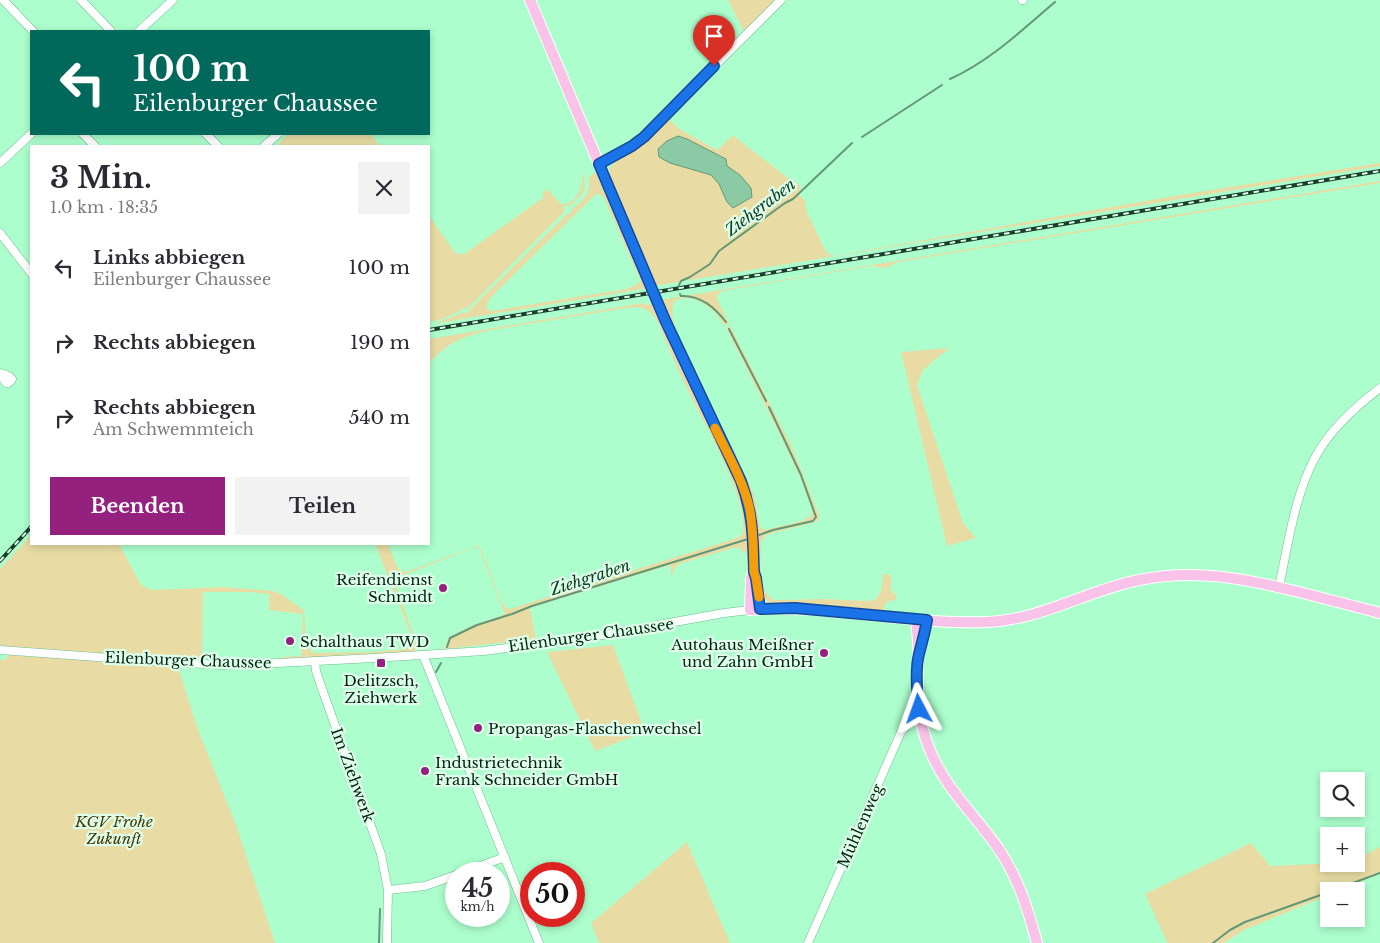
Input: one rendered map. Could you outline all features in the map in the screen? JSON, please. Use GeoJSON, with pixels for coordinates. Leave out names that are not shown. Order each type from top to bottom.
{"type":"FeatureCollection","features":[{"type":"Feature","properties":{"kind":"main road"},"geometry":{"type":"LineString","coordinates":[[530,0],[665,320],[741,481],[753,527],[754,572],[751,578],[755,609]]}},
{"type":"Feature","properties":{"kind":"main road","name":"Eilenburger Chaussee"},"geometry":{"type":"LineString","coordinates":[[755,609],[795,608],[960,622],[989,622],[1014,619],[1038,613],[1125,583],[1147,578],[1200,574],[1226,576],[1279,587],[1380,613]]}},
{"type":"Feature","properties":{"kind":"main road"},"geometry":{"type":"LineString","coordinates":[[922,619],[917,686],[920,718],[928,747],[945,780],[1010,867],[1024,899],[1037,943]]}},
{"type":"Feature","properties":{"kind":"street"},"geometry":{"type":"LineString","coordinates":[[3,0],[32,30]]}},
{"type":"Feature","properties":{"kind":"street"},"geometry":{"type":"LineString","coordinates":[[81,0],[110,30]]}},
{"type":"Feature","properties":{"kind":"street"},"geometry":{"type":"LineString","coordinates":[[140,30],[173,0]]}},
{"type":"Feature","properties":{"kind":"street"},"geometry":{"type":"LineString","coordinates":[[599,164],[632,146],[644,137],[781,0]]}},
{"type":"Feature","properties":{"kind":"street"},"geometry":{"type":"LineString","coordinates":[[1,161],[30,135]]}},
{"type":"Feature","properties":{"kind":"street"},"geometry":{"type":"LineString","coordinates":[[84,135],[94,145]]}},
{"type":"Feature","properties":{"kind":"street"},"geometry":{"type":"LineString","coordinates":[[207,135],[217,145]]}},
{"type":"Feature","properties":{"kind":"street"},"geometry":{"type":"LineString","coordinates":[[265,145],[277,135]]}},
{"type":"Feature","properties":{"kind":"street"},"geometry":{"type":"LineString","coordinates":[[0,233],[30,272]]}},
{"type":"Feature","properties":{"kind":"street"},"geometry":{"type":"LineString","coordinates":[[1279,587],[1299,498],[1317,454],[1339,424],[1380,388]]}},
{"type":"Feature","properties":{"kind":"street","name":"Eilenburger Chaussee"},"geometry":{"type":"LineString","coordinates":[[0,650],[205,664],[251,664],[424,656],[484,651],[603,635],[755,609]]}},
{"type":"Feature","properties":{"kind":"street"},"geometry":{"type":"LineString","coordinates":[[424,656],[539,943]]}},
{"type":"Feature","properties":{"kind":"street","name":"Im Ziehwerk"},"geometry":{"type":"LineString","coordinates":[[315,661],[321,686],[381,854],[388,890],[387,943]]}},
{"type":"Feature","properties":{"kind":"street","name":"Mühlenweg"},"geometry":{"type":"LineString","coordinates":[[808,943],[901,732],[910,722],[920,718]]}},
{"type":"Feature","properties":{"kind":"street"},"geometry":{"type":"LineString","coordinates":[[491,862],[505,857]]}},
{"type":"Feature","properties":{"kind":"street"},"geometry":{"type":"LineString","coordinates":[[388,890],[425,886],[445,879]]}},
{"type":"Feature","properties":{"kind":"green space"},"geometry":{"type":"Polygon","coordinates":[[[728,0],[779,0],[745,34],[728,0]]]}},
{"type":"Feature","properties":{"kind":"green space"},"geometry":{"type":"Polygon","coordinates":[[[666,117],[681,130],[717,150],[732,136],[735,137],[792,181],[799,184],[801,188],[798,193],[805,201],[806,210],[825,250],[833,256],[1180,195],[1380,163],[1380,166],[654,286],[610,178],[609,169],[614,162],[635,147],[666,117]],[[727,166],[711,175],[719,184],[727,202],[733,170],[727,166]]]}},
{"type":"Feature","properties":{"kind":"green space"},"geometry":{"type":"Polygon","coordinates":[[[288,135],[372,135],[379,145],[281,145],[279,143],[276,145],[288,135]]]}},
{"type":"Feature","properties":{"kind":"green space"},"geometry":{"type":"Polygon","coordinates":[[[583,170],[585,188],[582,195],[569,207],[566,205],[563,207],[565,211],[469,307],[442,319],[430,322],[430,217],[453,250],[457,254],[464,254],[544,197],[542,194],[547,189],[561,204],[572,201],[579,193],[583,170]]]}},
{"type":"Feature","properties":{"kind":"green space"},"geometry":{"type":"Polygon","coordinates":[[[598,171],[648,288],[433,324],[464,312],[465,314],[568,213],[569,215],[571,213],[571,210],[587,194],[589,178],[598,171]],[[596,194],[497,291],[488,302],[487,309],[492,311],[626,289],[638,284],[640,280],[604,198],[596,194]]]}},
{"type":"Feature","properties":{"kind":"green space"},"geometry":{"type":"Polygon","coordinates":[[[1380,181],[1380,183],[898,262],[884,268],[872,266],[722,291],[717,296],[729,324],[724,325],[715,313],[704,304],[690,299],[682,298],[675,300],[672,311],[676,330],[749,483],[754,495],[760,527],[765,530],[802,521],[811,516],[812,509],[800,477],[781,437],[726,328],[730,326],[791,445],[819,515],[816,522],[765,536],[761,543],[760,566],[762,583],[769,596],[775,600],[871,601],[880,593],[883,574],[890,575],[892,581],[891,589],[896,595],[896,599],[888,601],[884,606],[884,612],[774,604],[766,601],[763,597],[760,590],[755,520],[660,300],[1380,181]]]}},
{"type":"Feature","properties":{"kind":"green space","name":"KGV Frohe Zukunft"},"geometry":{"type":"Polygon","coordinates":[[[643,303],[643,305],[654,303],[745,500],[749,551],[744,554],[742,550],[736,547],[679,564],[674,570],[672,577],[670,565],[530,608],[536,639],[444,649],[449,637],[471,626],[505,614],[478,546],[393,579],[417,644],[416,650],[413,653],[283,660],[281,657],[301,656],[303,614],[269,610],[269,594],[203,592],[202,659],[175,657],[197,727],[237,828],[275,943],[0,943],[0,660],[7,659],[7,647],[0,645],[0,569],[30,536],[30,545],[120,545],[140,583],[152,590],[225,587],[272,591],[281,594],[304,612],[306,640],[311,650],[315,653],[373,652],[406,649],[410,645],[412,637],[375,545],[388,545],[397,567],[406,572],[479,545],[502,603],[510,609],[737,538],[743,533],[743,518],[739,501],[724,462],[684,382],[657,321],[644,308],[625,308],[486,331],[454,342],[430,362],[430,339],[643,303]]]}},
{"type":"Feature","properties":{"kind":"green space"},"geometry":{"type":"Polygon","coordinates":[[[949,348],[923,370],[917,385],[963,523],[976,538],[947,546],[901,352],[949,348]]]}},
{"type":"Feature","properties":{"kind":"green space"},"geometry":{"type":"Polygon","coordinates":[[[613,645],[645,732],[595,751],[547,652],[613,645]]]}},
{"type":"Feature","properties":{"kind":"green space"},"geometry":{"type":"Polygon","coordinates":[[[687,842],[730,943],[599,943],[591,923],[687,842]]]}},
{"type":"Feature","properties":{"kind":"green space"},"geometry":{"type":"Polygon","coordinates":[[[1251,843],[1270,866],[1320,863],[1320,872],[1365,872],[1365,854],[1380,847],[1380,874],[1360,882],[1320,882],[1320,899],[1244,930],[1224,943],[1167,943],[1145,894],[1251,843]]]}},
{"type":"Feature","properties":{"kind":"shaded area"},"geometry":{"type":"Polygon","coordinates":[[[678,136],[726,159],[727,166],[740,175],[751,188],[752,197],[733,208],[727,202],[719,184],[711,175],[670,163],[659,157],[658,149],[667,141],[678,136]]]}},
{"type":"Feature","properties":{"kind":"waterway","name":"Ziehgraben"},"geometry":{"type":"LineString","coordinates":[[950,79],[965,72],[992,54],[1055,2]]}},
{"type":"Feature","properties":{"kind":"waterway","name":"Ziehgraben"},"geometry":{"type":"LineString","coordinates":[[862,137],[942,85]]}},
{"type":"Feature","properties":{"kind":"waterway","name":"Ziehgraben"},"geometry":{"type":"LineString","coordinates":[[679,285],[681,281],[710,264],[719,251],[793,199],[852,143]]}},
{"type":"Feature","properties":{"kind":"waterway","name":"Ziehgraben"},"geometry":{"type":"LineString","coordinates":[[680,294],[681,296],[688,296],[707,303],[726,322]]}},
{"type":"Feature","properties":{"kind":"waterway","name":"Ziehgraben"},"geometry":{"type":"LineString","coordinates":[[729,329],[766,401]]}},
{"type":"Feature","properties":{"kind":"waterway","name":"Ziehgraben"},"geometry":{"type":"LineString","coordinates":[[759,535],[813,521],[816,517],[801,475],[769,407]]}},
{"type":"Feature","properties":{"kind":"waterway","name":"Ziehgraben"},"geometry":{"type":"LineString","coordinates":[[447,647],[450,638],[477,625],[748,539]]}},
{"type":"Feature","properties":{"kind":"waterway","name":"Ziehgraben"},"geometry":{"type":"LineString","coordinates":[[436,672],[441,663]]}},
{"type":"Feature","properties":{"kind":"waterway"},"geometry":{"type":"LineString","coordinates":[[1356,882],[1380,873]]}},
{"type":"Feature","properties":{"kind":"waterway"},"geometry":{"type":"LineString","coordinates":[[1213,943],[1230,930],[1245,922],[1320,895]]}},
{"type":"Feature","properties":{"kind":"waterway"},"geometry":{"type":"LineString","coordinates":[[379,943],[380,909]]}},
{"type":"Feature","properties":{"kind":"railway"},"geometry":{"type":"LineString","coordinates":[[430,330],[1380,171]]}},
{"type":"Feature","properties":{"kind":"railway"},"geometry":{"type":"LineString","coordinates":[[0,561],[30,528]]}},
{"type":"Feature","properties":{"kind":"slow traffic"},"geometry":{"type":"LineString","coordinates":[[715,428],[741,481],[749,506],[753,527],[754,572],[759,597]]}},
{"type":"Feature","properties":{"kind":"place","name":"Reifendienst Schmidt"},"geometry":{"type":"Point","coordinates":[443,588]}},
{"type":"Feature","properties":{"kind":"place","name":"Schalthaus TWD"},"geometry":{"type":"Point","coordinates":[290,641]}},
{"type":"Feature","properties":{"kind":"place","name":"Autohaus Meißner und Zahn GmbH"},"geometry":{"type":"Point","coordinates":[824,653]}},
{"type":"Feature","properties":{"kind":"place","name":"Delitzsch, Ziehwerk"},"geometry":{"type":"Point","coordinates":[381,663]}},
{"type":"Feature","properties":{"kind":"place","name":"Propangas-Flaschenwechsel"},"geometry":{"type":"Point","coordinates":[478,728]}},
{"type":"Feature","properties":{"kind":"place","name":"Industrietechnik Frank Schneider GmbH"},"geometry":{"type":"Point","coordinates":[425,771]}},
{"type":"Feature","properties":{"kind":"route"},"geometry":{"type":"LineString","coordinates":[[714,66],[644,137],[632,146],[599,164],[665,320],[741,481],[753,527],[754,572],[760,609],[795,608],[927,620],[918,655],[917,686],[919,709]]}}]}
